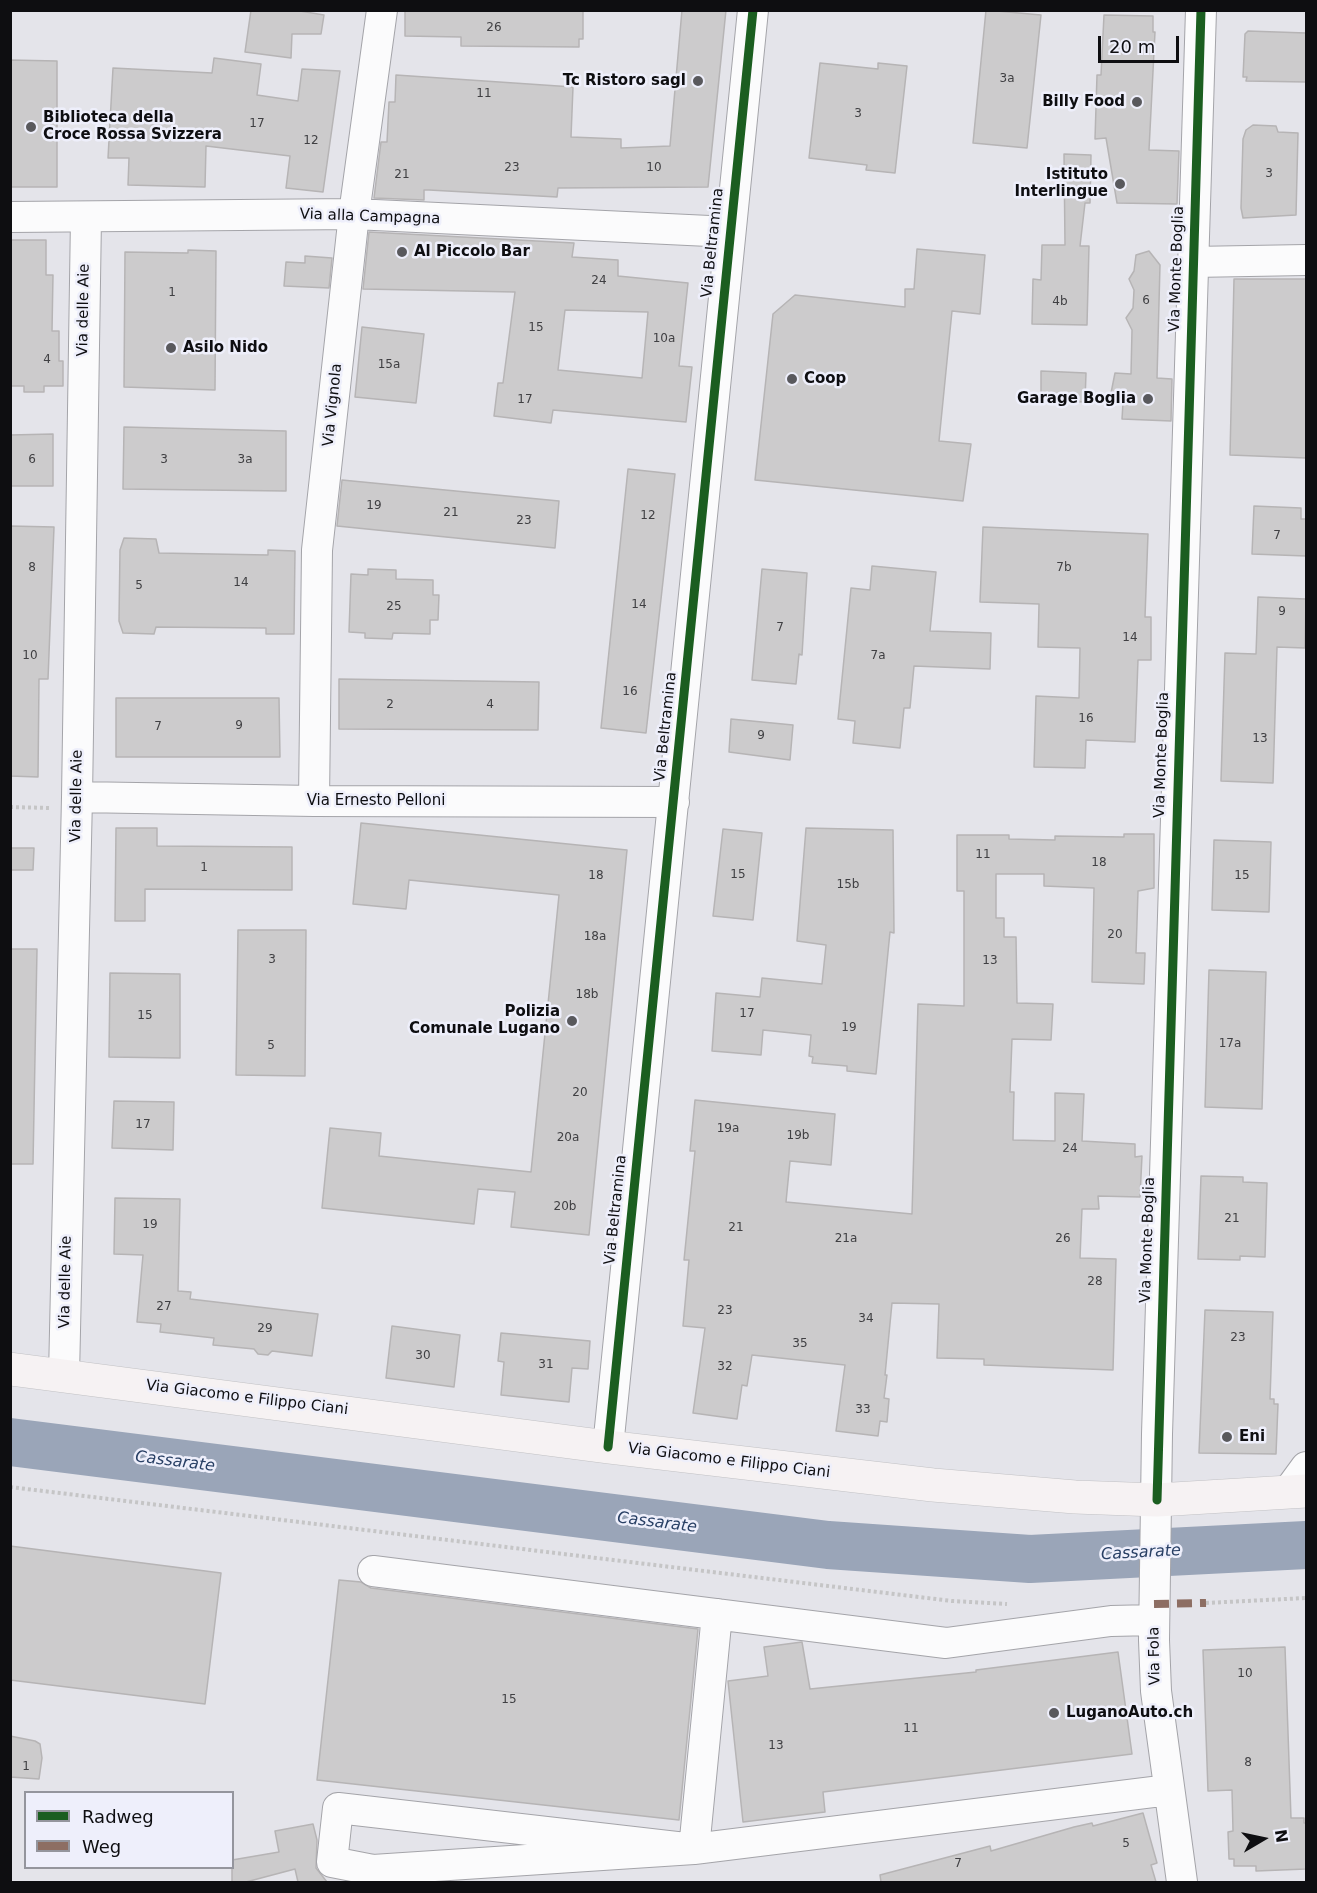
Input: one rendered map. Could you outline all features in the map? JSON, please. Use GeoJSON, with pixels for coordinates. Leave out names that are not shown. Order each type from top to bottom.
{"type":"FeatureCollection","features":[{"type":"Feature","properties":{"kind":"main road","name":"Via Giacomo e Filippo Ciani"},"geometry":{"type":"LineString","coordinates":[[10,1369],[608,1446],[933,1485],[1075,1497],[1156,1510],[1300,1484]]}},
{"type":"Feature","properties":{"kind":"street","name":"Via Vignola"},"geometry":{"type":"LineString","coordinates":[[314,801],[317,550],[354,214],[381,10]]}},
{"type":"Feature","properties":{"kind":"street","name":"Via Beltramina"},"geometry":{"type":"LineString","coordinates":[[608,1446],[753,10]]}},
{"type":"Feature","properties":{"kind":"street","name":"Via Monte Boglia"},"geometry":{"type":"LineString","coordinates":[[1156,1510],[1201,10]]}},
{"type":"Feature","properties":{"kind":"street","name":"Via alla Campagna"},"geometry":{"type":"LineString","coordinates":[[10,217],[354,214],[729,232]]}},
{"type":"Feature","properties":{"kind":"street","name":"Via delle Aie"},"geometry":{"type":"LineString","coordinates":[[64,1375],[77,803],[86,217]]}},
{"type":"Feature","properties":{"kind":"street"},"geometry":{"type":"LineString","coordinates":[[1192,262],[1306,260]]}},
{"type":"Feature","properties":{"kind":"street","name":"Via Ernesto Pelloni"},"geometry":{"type":"LineString","coordinates":[[77,803],[674,802]]}},
{"type":"Feature","properties":{"kind":"street","name":"Via Fola"},"geometry":{"type":"LineString","coordinates":[[1156,1510],[1156,1691],[1182,1882]]}},
{"type":"Feature","properties":{"kind":"street"},"geometry":{"type":"LineString","coordinates":[[373,1571],[946,1642],[1111,1621],[1155,1609]]}},
{"type":"Feature","properties":{"kind":"street"},"geometry":{"type":"LineString","coordinates":[[694,1849],[717,1614]]}},
{"type":"Feature","properties":{"kind":"street"},"geometry":{"type":"LineString","coordinates":[[694,1849],[338,1808],[332,1862],[373,1870],[694,1849],[1169,1790]]}},
{"type":"Feature","properties":{"kind":"path"},"geometry":{"type":"LineString","coordinates":[[10,807],[77,803]]}},
{"type":"Feature","properties":{"kind":"path"},"geometry":{"type":"LineString","coordinates":[[10,1487],[952,1601],[1010,1605]]}},
{"type":"Feature","properties":{"kind":"path"},"geometry":{"type":"LineString","coordinates":[[1206,1603],[1306,1598]]}},
{"type":"Feature","properties":{"kind":"building"},"geometry":{"type":"Polygon","coordinates":[[[251,10],[294,10],[324,15],[321,34],[292,34],[291,58],[245,52],[251,10]]]}},
{"type":"Feature","properties":{"kind":"building"},"geometry":{"type":"Polygon","coordinates":[[[405,10],[583,10],[583,39],[579,39],[579,47],[461,46],[461,37],[405,36],[405,10]]]}},
{"type":"Feature","properties":{"kind":"building"},"geometry":{"type":"Polygon","coordinates":[[[682,10],[726,10],[708,187],[558,188],[557,197],[424,190],[424,200],[374,198],[381,142],[387,142],[389,102],[395,102],[396,75],[573,87],[571,137],[621,139],[621,148],[670,146],[682,10]]]}},
{"type":"Feature","properties":{"kind":"building"},"geometry":{"type":"Polygon","coordinates":[[[986,10],[1041,15],[1027,148],[973,143],[986,10]]]}},
{"type":"Feature","properties":{"kind":"building"},"geometry":{"type":"Polygon","coordinates":[[[1104,15],[1153,16],[1153,32],[1155,32],[1149,150],[1179,151],[1177,204],[1117,203],[1106,138],[1095,139],[1097,75],[1101,75],[1104,15]]]}},
{"type":"Feature","properties":{"kind":"building"},"geometry":{"type":"Polygon","coordinates":[[[1248,31],[1306,33],[1306,82],[1246,81],[1247,77],[1243,77],[1245,34],[1248,31]]]}},
{"type":"Feature","properties":{"kind":"building"},"geometry":{"type":"Polygon","coordinates":[[[214,58],[261,64],[257,95],[298,101],[302,69],[340,71],[323,192],[286,188],[290,156],[206,146],[205,187],[128,185],[129,158],[108,158],[113,68],[212,73],[214,58]]]}},
{"type":"Feature","properties":{"kind":"building"},"geometry":{"type":"Polygon","coordinates":[[[10,60],[57,61],[57,187],[10,187],[10,60]]]}},
{"type":"Feature","properties":{"kind":"building"},"geometry":{"type":"Polygon","coordinates":[[[820,63],[878,69],[878,63],[907,66],[895,173],[866,170],[867,165],[809,158],[820,63]]]}},
{"type":"Feature","properties":{"kind":"building"},"geometry":{"type":"Polygon","coordinates":[[[1253,125],[1276,126],[1278,132],[1298,133],[1296,215],[1243,218],[1241,208],[1243,139],[1246,130],[1253,125]]]}},
{"type":"Feature","properties":{"kind":"building"},"geometry":{"type":"Polygon","coordinates":[[[1064,154],[1091,155],[1090,203],[1085,203],[1080,246],[1089,246],[1087,325],[1032,324],[1033,279],[1041,280],[1042,245],[1065,245],[1064,154]]]}},
{"type":"Feature","properties":{"kind":"building"},"geometry":{"type":"Polygon","coordinates":[[[369,232],[574,243],[572,257],[618,260],[618,276],[688,283],[679,366],[692,367],[686,422],[553,410],[551,423],[494,416],[498,383],[503,383],[515,292],[363,289],[369,232]],[[565,310],[558,370],[642,378],[648,312],[565,310]]]}},
{"type":"Feature","properties":{"kind":"building"},"geometry":{"type":"Polygon","coordinates":[[[10,240],[46,240],[46,275],[53,275],[52,331],[59,331],[59,361],[63,361],[63,386],[44,386],[44,392],[24,392],[24,386],[10,386],[10,240]]]}},
{"type":"Feature","properties":{"kind":"building"},"geometry":{"type":"Polygon","coordinates":[[[917,249],[985,255],[980,314],[952,311],[939,441],[971,444],[963,501],[755,480],[773,314],[795,295],[905,307],[905,289],[914,289],[917,249]]]}},
{"type":"Feature","properties":{"kind":"building"},"geometry":{"type":"Polygon","coordinates":[[[188,250],[216,251],[215,390],[124,387],[125,252],[188,253],[188,250]]]}},
{"type":"Feature","properties":{"kind":"building"},"geometry":{"type":"Polygon","coordinates":[[[1149,251],[1160,265],[1157,378],[1172,379],[1171,421],[1122,419],[1123,403],[1109,403],[1115,373],[1131,374],[1132,330],[1126,318],[1133,308],[1134,290],[1129,279],[1134,271],[1136,255],[1149,251]]]}},
{"type":"Feature","properties":{"kind":"building"},"geometry":{"type":"Polygon","coordinates":[[[305,256],[332,258],[329,288],[284,286],[286,262],[305,263],[305,256]]]}},
{"type":"Feature","properties":{"kind":"building"},"geometry":{"type":"Polygon","coordinates":[[[1234,279],[1306,279],[1306,458],[1230,455],[1234,279]]]}},
{"type":"Feature","properties":{"kind":"building"},"geometry":{"type":"Polygon","coordinates":[[[362,327],[424,334],[416,403],[355,397],[362,327]]]}},
{"type":"Feature","properties":{"kind":"building"},"geometry":{"type":"Polygon","coordinates":[[[1041,371],[1086,373],[1085,402],[1041,401],[1041,371]]]}},
{"type":"Feature","properties":{"kind":"building"},"geometry":{"type":"Polygon","coordinates":[[[124,427],[286,431],[286,491],[123,489],[124,427]]]}},
{"type":"Feature","properties":{"kind":"building"},"geometry":{"type":"Polygon","coordinates":[[[53,434],[53,486],[10,486],[10,435],[53,434]]]}},
{"type":"Feature","properties":{"kind":"building"},"geometry":{"type":"Polygon","coordinates":[[[628,469],[675,474],[646,733],[601,728],[628,469]]]}},
{"type":"Feature","properties":{"kind":"building"},"geometry":{"type":"Polygon","coordinates":[[[342,480],[559,501],[555,548],[337,526],[342,480]]]}},
{"type":"Feature","properties":{"kind":"building"},"geometry":{"type":"Polygon","coordinates":[[[1254,506],[1301,508],[1301,519],[1306,519],[1306,556],[1252,554],[1254,506]]]}},
{"type":"Feature","properties":{"kind":"building"},"geometry":{"type":"Polygon","coordinates":[[[10,526],[54,527],[48,679],[39,679],[38,777],[10,776],[10,526]]]}},
{"type":"Feature","properties":{"kind":"building"},"geometry":{"type":"Polygon","coordinates":[[[983,527],[1148,534],[1145,617],[1151,617],[1151,660],[1138,660],[1135,742],[1086,740],[1085,768],[1034,767],[1036,696],[1079,698],[1080,648],[1038,647],[1039,604],[980,602],[983,527]]]}},
{"type":"Feature","properties":{"kind":"building"},"geometry":{"type":"Polygon","coordinates":[[[124,538],[156,539],[159,553],[268,555],[268,550],[295,551],[294,634],[266,634],[266,628],[156,627],[154,634],[123,633],[119,621],[120,550],[124,538]]]}},
{"type":"Feature","properties":{"kind":"building"},"geometry":{"type":"Polygon","coordinates":[[[872,566],[936,572],[930,631],[991,633],[990,669],[914,666],[910,708],[904,708],[900,748],[853,743],[855,721],[838,719],[851,588],[870,590],[872,566]]]}},
{"type":"Feature","properties":{"kind":"building"},"geometry":{"type":"Polygon","coordinates":[[[368,569],[396,570],[396,579],[433,580],[433,595],[439,595],[438,620],[430,620],[430,634],[393,633],[392,639],[365,638],[365,633],[349,632],[351,574],[368,575],[368,569]]]}},
{"type":"Feature","properties":{"kind":"building"},"geometry":{"type":"Polygon","coordinates":[[[762,569],[807,573],[802,655],[799,654],[796,684],[752,680],[762,569]]]}},
{"type":"Feature","properties":{"kind":"building"},"geometry":{"type":"Polygon","coordinates":[[[1258,597],[1306,599],[1305,648],[1277,647],[1273,783],[1221,781],[1225,653],[1256,654],[1258,597]]]}},
{"type":"Feature","properties":{"kind":"building"},"geometry":{"type":"Polygon","coordinates":[[[339,679],[539,682],[538,730],[339,729],[339,679]]]}},
{"type":"Feature","properties":{"kind":"building"},"geometry":{"type":"Polygon","coordinates":[[[116,698],[279,698],[280,757],[116,757],[116,698]]]}},
{"type":"Feature","properties":{"kind":"building"},"geometry":{"type":"Polygon","coordinates":[[[731,719],[793,725],[790,760],[729,752],[731,719]]]}},
{"type":"Feature","properties":{"kind":"building"},"geometry":{"type":"Polygon","coordinates":[[[361,823],[627,850],[589,1235],[511,1227],[515,1192],[478,1189],[474,1224],[322,1208],[330,1128],[381,1133],[379,1156],[531,1172],[559,895],[409,880],[406,909],[353,904],[361,823]]]}},
{"type":"Feature","properties":{"kind":"building"},"geometry":{"type":"Polygon","coordinates":[[[116,828],[157,828],[157,846],[292,847],[292,890],[145,889],[145,921],[115,921],[116,828]]]}},
{"type":"Feature","properties":{"kind":"building"},"geometry":{"type":"Polygon","coordinates":[[[806,828],[893,830],[894,933],[890,932],[876,1074],[847,1071],[847,1066],[812,1063],[813,1057],[809,1056],[811,1035],[763,1030],[761,1055],[712,1051],[716,993],[760,997],[762,978],[822,984],[826,945],[797,941],[806,828]]]}},
{"type":"Feature","properties":{"kind":"building"},"geometry":{"type":"Polygon","coordinates":[[[723,829],[762,833],[753,920],[713,916],[723,829]]]}},
{"type":"Feature","properties":{"kind":"building"},"geometry":{"type":"Polygon","coordinates":[[[1124,834],[1154,834],[1154,888],[1138,891],[1136,953],[1145,953],[1144,984],[1092,982],[1094,888],[1044,886],[1044,874],[996,874],[996,918],[1004,918],[1004,937],[1016,937],[1017,1003],[1053,1004],[1051,1040],[1012,1039],[1010,1092],[1014,1092],[1013,1140],[1055,1141],[1055,1093],[1084,1094],[1082,1141],[1135,1144],[1135,1157],[1142,1156],[1140,1197],[1098,1196],[1099,1209],[1082,1209],[1080,1258],[1116,1259],[1113,1370],[984,1365],[984,1359],[937,1358],[939,1304],[892,1303],[884,1398],[889,1399],[887,1422],[880,1421],[878,1436],[836,1431],[845,1365],[752,1355],[747,1386],[742,1385],[737,1419],[693,1413],[705,1328],[683,1326],[689,1260],[684,1260],[695,1151],[690,1151],[695,1100],[835,1114],[831,1165],[790,1161],[786,1202],[912,1214],[918,1004],[964,1006],[964,891],[957,891],[957,835],[1009,835],[1009,839],[1055,840],[1055,836],[1124,837],[1124,834]]]}},
{"type":"Feature","properties":{"kind":"building"},"geometry":{"type":"Polygon","coordinates":[[[1214,840],[1271,842],[1269,912],[1212,910],[1214,840]]]}},
{"type":"Feature","properties":{"kind":"building"},"geometry":{"type":"Polygon","coordinates":[[[10,848],[34,848],[33,870],[10,870],[10,848]]]}},
{"type":"Feature","properties":{"kind":"building"},"geometry":{"type":"Polygon","coordinates":[[[238,930],[306,930],[305,1076],[236,1075],[238,930]]]}},
{"type":"Feature","properties":{"kind":"building"},"geometry":{"type":"Polygon","coordinates":[[[10,949],[37,949],[33,1164],[10,1164],[10,949]]]}},
{"type":"Feature","properties":{"kind":"building"},"geometry":{"type":"Polygon","coordinates":[[[1209,970],[1266,972],[1262,1109],[1205,1107],[1209,970]]]}},
{"type":"Feature","properties":{"kind":"building"},"geometry":{"type":"Polygon","coordinates":[[[110,973],[180,974],[180,1058],[109,1057],[110,973]]]}},
{"type":"Feature","properties":{"kind":"building"},"geometry":{"type":"Polygon","coordinates":[[[114,1101],[174,1102],[173,1150],[112,1148],[114,1101]]]}},
{"type":"Feature","properties":{"kind":"building"},"geometry":{"type":"Polygon","coordinates":[[[1201,1176],[1243,1177],[1243,1182],[1267,1183],[1265,1257],[1240,1256],[1240,1260],[1198,1259],[1201,1176]]]}},
{"type":"Feature","properties":{"kind":"building"},"geometry":{"type":"Polygon","coordinates":[[[115,1198],[180,1199],[178,1291],[191,1292],[190,1299],[318,1314],[312,1356],[272,1351],[268,1355],[258,1354],[254,1349],[213,1345],[214,1338],[160,1332],[161,1324],[137,1322],[143,1255],[114,1254],[115,1198]]]}},
{"type":"Feature","properties":{"kind":"building"},"geometry":{"type":"Polygon","coordinates":[[[1205,1310],[1273,1312],[1270,1399],[1274,1399],[1274,1404],[1278,1404],[1276,1454],[1199,1453],[1205,1310]]]}},
{"type":"Feature","properties":{"kind":"building"},"geometry":{"type":"Polygon","coordinates":[[[392,1326],[460,1335],[454,1387],[386,1378],[392,1326]]]}},
{"type":"Feature","properties":{"kind":"building"},"geometry":{"type":"Polygon","coordinates":[[[501,1333],[590,1341],[588,1369],[572,1368],[569,1402],[501,1395],[504,1362],[498,1361],[501,1333]]]}},
{"type":"Feature","properties":{"kind":"building"},"geometry":{"type":"Polygon","coordinates":[[[10,1546],[221,1573],[205,1704],[10,1680],[10,1546]]]}},
{"type":"Feature","properties":{"kind":"building"},"geometry":{"type":"Polygon","coordinates":[[[339,1580],[361,1582],[371,1588],[698,1629],[679,1820],[317,1780],[339,1580]]]}},
{"type":"Feature","properties":{"kind":"building"},"geometry":{"type":"Polygon","coordinates":[[[802,1642],[810,1689],[976,1672],[976,1670],[1118,1652],[1132,1754],[823,1792],[825,1812],[743,1822],[728,1681],[768,1676],[764,1647],[802,1642]]]}},
{"type":"Feature","properties":{"kind":"building"},"geometry":{"type":"Polygon","coordinates":[[[1285,1647],[1291,1818],[1304,1818],[1304,1823],[1306,1823],[1306,1869],[1256,1871],[1256,1866],[1234,1866],[1234,1859],[1229,1859],[1228,1832],[1233,1831],[1232,1790],[1208,1791],[1203,1650],[1285,1647]]]}},
{"type":"Feature","properties":{"kind":"building"},"geometry":{"type":"Polygon","coordinates":[[[10,1736],[40,1744],[42,1758],[39,1779],[10,1777],[10,1736]]]}},
{"type":"Feature","properties":{"kind":"building"},"geometry":{"type":"Polygon","coordinates":[[[1143,1813],[1157,1863],[1151,1865],[1156,1882],[881,1882],[880,1875],[990,1846],[991,1851],[1074,1827],[1092,1823],[1093,1826],[1143,1813]]]}},
{"type":"Feature","properties":{"kind":"building"},"geometry":{"type":"Polygon","coordinates":[[[313,1824],[317,1840],[316,1868],[327,1882],[298,1882],[295,1869],[246,1882],[232,1882],[234,1860],[279,1852],[275,1831],[313,1824]]]}},
{"type":"Feature","properties":{"kind":"waterway","name":"Cassarate"},"geometry":{"type":"LineString","coordinates":[[10,1442],[828,1545],[1030,1559],[1306,1545]]}},
{"type":"Feature","properties":{"kind":"marked path"},"geometry":{"type":"LineString","coordinates":[[1154,1604],[1206,1603]]}},
{"type":"Feature","properties":{"kind":"cycle path"},"geometry":{"type":"LineString","coordinates":[[608,1447],[753,10]]}},
{"type":"Feature","properties":{"kind":"cycle path"},"geometry":{"type":"LineString","coordinates":[[1157,1500],[1201,10]]}},
{"type":"Feature","properties":{"kind":"place","name":"Tc Ristoro sagl"},"geometry":{"type":"Point","coordinates":[698,81]}},
{"type":"Feature","properties":{"kind":"place","name":"Billy Food"},"geometry":{"type":"Point","coordinates":[1137,102]}},
{"type":"Feature","properties":{"kind":"place","name":"Biblioteca della Croce Rossa Svizzera"},"geometry":{"type":"Point","coordinates":[31,127]}},
{"type":"Feature","properties":{"kind":"place","name":"Istituto Interlingue"},"geometry":{"type":"Point","coordinates":[1120,184]}},
{"type":"Feature","properties":{"kind":"place","name":"Al Piccolo Bar"},"geometry":{"type":"Point","coordinates":[402,252]}},
{"type":"Feature","properties":{"kind":"place","name":"Asilo Nido"},"geometry":{"type":"Point","coordinates":[171,348]}},
{"type":"Feature","properties":{"kind":"place","name":"Coop"},"geometry":{"type":"Point","coordinates":[792,379]}},
{"type":"Feature","properties":{"kind":"place","name":"Garage Boglia"},"geometry":{"type":"Point","coordinates":[1148,399]}},
{"type":"Feature","properties":{"kind":"place","name":"Polizia Comunale Lugano"},"geometry":{"type":"Point","coordinates":[572,1021]}},
{"type":"Feature","properties":{"kind":"place","name":"Eni"},"geometry":{"type":"Point","coordinates":[1227,1437]}},
{"type":"Feature","properties":{"kind":"place","name":"LuganoAuto.ch"},"geometry":{"type":"Point","coordinates":[1054,1713]}}]}
